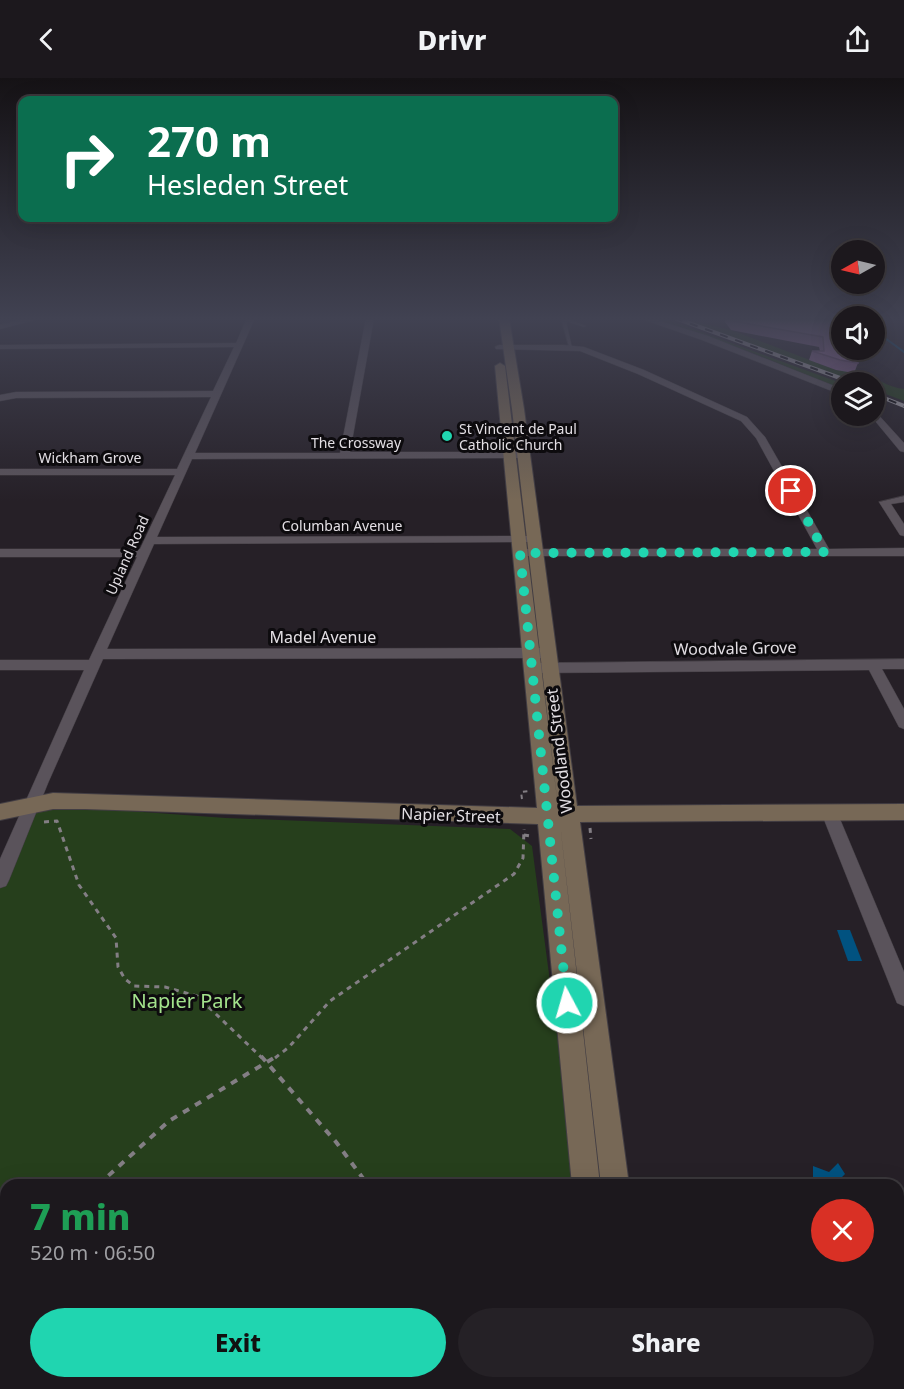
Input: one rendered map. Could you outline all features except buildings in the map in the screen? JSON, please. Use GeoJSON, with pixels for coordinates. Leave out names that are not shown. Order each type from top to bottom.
{"type":"FeatureCollection","features":[{"type":"Feature","properties":{"kind":"main road","name":"Woodland Street"},"geometry":{"type":"LineString","coordinates":[[505,379],[509,455],[520,553],[540,660]]}},
{"type":"Feature","properties":{"kind":"main road","name":"Woodland Street"},"geometry":{"type":"LineString","coordinates":[[510,379],[524,455],[535,546],[540,660],[556,815],[585,1179]]}},
{"type":"Feature","properties":{"kind":"main road","name":"Napier Street"},"geometry":{"type":"LineString","coordinates":[[0,812],[32,804],[85,801],[428,815],[904,812]]}},
{"type":"Feature","properties":{"kind":"main road","name":"Woodland Street"},"geometry":{"type":"LineString","coordinates":[[556,815],[614,1179]]}},
{"type":"Feature","properties":{"kind":"main road"},"geometry":{"type":"LineString","coordinates":[[581,1140],[609,1140]]}},
{"type":"Feature","properties":{"kind":"street","name":"Upland Road"},"geometry":{"type":"LineString","coordinates":[[0,880],[96,659],[224,379]]}},
{"type":"Feature","properties":{"kind":"street"},"geometry":{"type":"LineString","coordinates":[[344,456],[358,379]]}},
{"type":"Feature","properties":{"kind":"street"},"geometry":{"type":"LineString","coordinates":[[656,379],[749,423],[825,552]]}},
{"type":"Feature","properties":{"kind":"street"},"geometry":{"type":"LineString","coordinates":[[810,379],[831,388]]}},
{"type":"Feature","properties":{"kind":"street"},"geometry":{"type":"LineString","coordinates":[[0,398],[16,394],[217,394]]}},
{"type":"Feature","properties":{"kind":"street"},"geometry":{"type":"LineString","coordinates":[[885,426],[904,450]]}},
{"type":"Feature","properties":{"kind":"street","name":"The Crossway"},"geometry":{"type":"LineString","coordinates":[[188,456],[524,455]]}},
{"type":"Feature","properties":{"kind":"street","name":"Wickham Grove"},"geometry":{"type":"LineString","coordinates":[[0,472],[181,472]]}},
{"type":"Feature","properties":{"kind":"street"},"geometry":{"type":"LineString","coordinates":[[904,499],[884,502],[904,533]]}},
{"type":"Feature","properties":{"kind":"street","name":"Columban Avenue"},"geometry":{"type":"LineString","coordinates":[[150,541],[519,540],[535,546]]}},
{"type":"Feature","properties":{"kind":"street"},"geometry":{"type":"LineString","coordinates":[[520,553],[535,546],[904,552]]}},
{"type":"Feature","properties":{"kind":"street"},"geometry":{"type":"LineString","coordinates":[[0,553],[145,553]]}},
{"type":"Feature","properties":{"kind":"street","name":"Madel Avenue"},"geometry":{"type":"LineString","coordinates":[[0,665],[96,659],[540,660]]}},
{"type":"Feature","properties":{"kind":"street","name":"Woodvale Grove"},"geometry":{"type":"LineString","coordinates":[[540,660],[904,664]]}},
{"type":"Feature","properties":{"kind":"street"},"geometry":{"type":"LineString","coordinates":[[873,665],[904,723]]}},
{"type":"Feature","properties":{"kind":"street"},"geometry":{"type":"LineString","coordinates":[[829,812],[904,996]]}},
{"type":"Feature","properties":{"kind":"path"},"geometry":{"type":"LineString","coordinates":[[44,822],[57,821],[79,885],[116,938],[118,967],[125,980],[134,986],[165,987],[197,996],[268,1063],[336,1142],[364,1179]]}},
{"type":"Feature","properties":{"kind":"path"},"geometry":{"type":"LineString","coordinates":[[105,1179],[169,1121],[268,1063],[289,1047],[330,1002],[514,874],[523,864],[524,836]]}},
{"type":"Feature","properties":{"kind":"green space"},"geometry":{"type":"Polygon","coordinates":[[[817,379],[831,379],[831,385],[817,379]]]}},
{"type":"Feature","properties":{"kind":"green space"},"geometry":{"type":"Polygon","coordinates":[[[885,383],[904,389],[904,401],[885,394],[885,383]]]}},
{"type":"Feature","properties":{"kind":"green space","name":"Napier Park"},"geometry":{"type":"Polygon","coordinates":[[[32,804],[226,818],[510,829],[532,846],[576,1179],[0,1179],[0,879],[32,804]]]}},
{"type":"Feature","properties":{"kind":"water"},"geometry":{"type":"Polygon","coordinates":[[[837,930],[850,930],[862,961],[848,961],[837,930]]]}},
{"type":"Feature","properties":{"kind":"water"},"geometry":{"type":"Polygon","coordinates":[[[838,1163],[845,1174],[840,1179],[813,1179],[813,1166],[829,1172],[838,1163]]]}},
{"type":"Feature","properties":{"kind":"railway"},"geometry":{"type":"LineString","coordinates":[[885,398],[904,406]]}},
{"type":"Feature","properties":{"kind":"place","name":"St Vincent de Paul Catholic Church"},"geometry":{"type":"Point","coordinates":[447,436]}},
{"type":"Feature","properties":{"kind":"route"},"geometry":{"type":"LineString","coordinates":[[567,1003],[520,553],[825,552],[791,491]]}}]}
